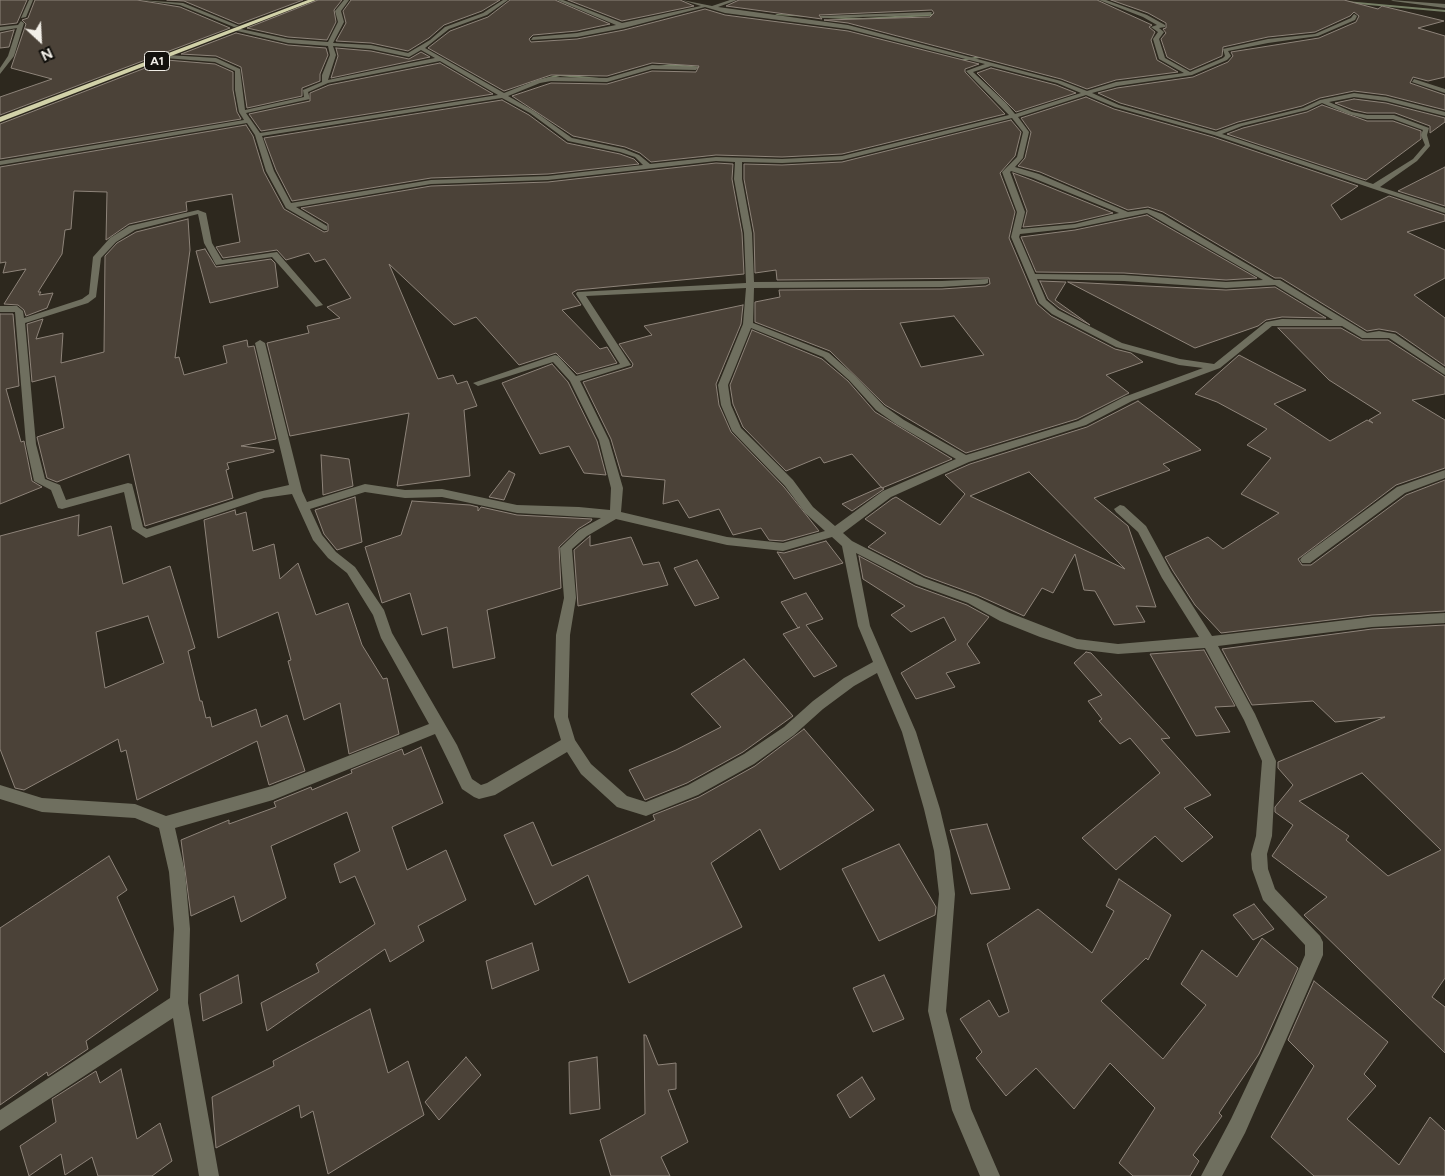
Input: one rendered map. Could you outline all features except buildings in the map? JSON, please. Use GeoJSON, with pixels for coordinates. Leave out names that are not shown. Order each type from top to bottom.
{"type":"FeatureCollection","features":[{"type":"Feature","properties":{"kind":"highway","name":"A1"},"geometry":{"type":"LineString","coordinates":[[0,120],[167,57],[302,0]]}},
{"type":"Feature","properties":{"kind":"highway","name":"A1"},"geometry":{"type":"LineString","coordinates":[[0,114],[313,0]]}},
{"type":"Feature","properties":{"kind":"street"},"geometry":{"type":"LineString","coordinates":[[1,69],[11,56],[21,22],[31,0]]}},
{"type":"Feature","properties":{"kind":"street"},"geometry":{"type":"LineString","coordinates":[[141,0],[181,4],[236,28],[288,41],[370,47],[408,55],[422,48],[447,28],[485,14],[506,0]]}},
{"type":"Feature","properties":{"kind":"street"},"geometry":{"type":"LineString","coordinates":[[325,82],[325,75],[333,55],[330,44],[341,22],[338,11],[347,0]]}},
{"type":"Feature","properties":{"kind":"street"},"geometry":{"type":"LineString","coordinates":[[559,0],[624,26]]}},
{"type":"Feature","properties":{"kind":"street"},"geometry":{"type":"LineString","coordinates":[[684,0],[703,7],[848,27],[962,55],[970,60],[1059,82],[1117,106],[1216,134],[1445,211]]}},
{"type":"Feature","properties":{"kind":"street"},"geometry":{"type":"LineString","coordinates":[[710,8],[735,0]]}},
{"type":"Feature","properties":{"kind":"street"},"geometry":{"type":"LineString","coordinates":[[1101,0],[1145,16],[1163,26],[1154,27],[1161,32],[1156,39],[1162,59],[1190,74]]}},
{"type":"Feature","properties":{"kind":"street"},"geometry":{"type":"LineString","coordinates":[[1393,0],[1445,6]]}},
{"type":"Feature","properties":{"kind":"street"},"geometry":{"type":"LineString","coordinates":[[533,39],[577,35],[703,7]]}},
{"type":"Feature","properties":{"kind":"street"},"geometry":{"type":"LineString","coordinates":[[823,16],[869,18],[930,13]]}},
{"type":"Feature","properties":{"kind":"street"},"geometry":{"type":"LineString","coordinates":[[290,206],[430,182],[548,178],[716,159],[782,161],[842,158],[1014,116],[1116,84],[1190,74],[1211,66],[1228,56],[1225,50],[1268,41],[1316,35],[1353,19],[1354,16]]}},
{"type":"Feature","properties":{"kind":"street"},"geometry":{"type":"LineString","coordinates":[[848,27],[869,18]]}},
{"type":"Feature","properties":{"kind":"street"},"geometry":{"type":"LineString","coordinates":[[0,29],[21,22]]}},
{"type":"Feature","properties":{"kind":"street"},"geometry":{"type":"LineString","coordinates":[[422,48],[532,112],[570,140],[622,150],[638,156],[649,167]]}},
{"type":"Feature","properties":{"kind":"street"},"geometry":{"type":"LineString","coordinates":[[167,57],[216,60],[236,68],[242,112],[258,135],[270,171],[290,206],[324,228]]}},
{"type":"Feature","properties":{"kind":"street"},"geometry":{"type":"LineString","coordinates":[[242,112],[308,98],[305,91],[325,82],[439,59]]}},
{"type":"Feature","properties":{"kind":"street"},"geometry":{"type":"LineString","coordinates":[[990,65],[969,71],[986,86],[1026,132],[1020,158],[1006,172],[1021,212],[1015,237],[1042,301],[1055,312],[1119,344],[1178,362],[1217,366]]}},
{"type":"Feature","properties":{"kind":"street"},"geometry":{"type":"LineString","coordinates":[[258,135],[502,96],[550,79],[608,80],[652,67],[696,68]]}},
{"type":"Feature","properties":{"kind":"street"},"geometry":{"type":"LineString","coordinates":[[1414,81],[1445,92]]}},
{"type":"Feature","properties":{"kind":"street"},"geometry":{"type":"LineString","coordinates":[[1216,134],[1305,109],[1322,101],[1354,95],[1386,99],[1445,114]]}},
{"type":"Feature","properties":{"kind":"street"},"geometry":{"type":"LineString","coordinates":[[1322,101],[1350,113],[1367,117],[1394,117],[1427,129],[1424,135],[1428,145],[1415,160],[1374,187]]}},
{"type":"Feature","properties":{"kind":"street"},"geometry":{"type":"LineString","coordinates":[[0,164],[248,121]]}},
{"type":"Feature","properties":{"kind":"street"},"geometry":{"type":"LineString","coordinates":[[740,160],[738,179],[748,233],[750,285],[748,324],[723,385],[726,405],[736,429],[789,483],[809,510],[848,544],[920,581],[972,600],[1005,617],[1077,644],[1118,649],[1209,642],[1372,622],[1445,618]]}},
{"type":"Feature","properties":{"kind":"street"},"geometry":{"type":"LineString","coordinates":[[1010,168],[1036,176],[1127,214]]}},
{"type":"Feature","properties":{"kind":"street"},"geometry":{"type":"LineString","coordinates":[[1016,232],[1075,226],[1148,211],[1160,216],[1272,282]]}},
{"type":"Feature","properties":{"kind":"street"},"geometry":{"type":"LineString","coordinates":[[20,322],[86,301],[93,295],[96,257],[102,250],[132,228],[198,212],[202,213],[208,243],[219,263],[274,254],[319,305]]}},
{"type":"Feature","properties":{"kind":"street"},"geometry":{"type":"LineString","coordinates":[[1031,276],[1124,278],[1226,285],[1272,282],[1285,285],[1365,336],[1379,334],[1392,336],[1445,372]]}},
{"type":"Feature","properties":{"kind":"street"},"geometry":{"type":"LineString","coordinates":[[574,380],[626,365],[580,294],[750,285],[942,284],[985,281]]}},
{"type":"Feature","properties":{"kind":"street"},"geometry":{"type":"LineString","coordinates":[[0,309],[14,308],[19,311],[33,453],[40,481],[56,488],[62,505],[128,487],[138,529],[146,534],[262,495],[288,489],[296,491]]}},
{"type":"Feature","properties":{"kind":"street"},"geometry":{"type":"LineString","coordinates":[[305,507],[365,488],[406,494],[442,494],[517,509],[579,511],[614,516],[727,541],[783,547],[835,532],[887,494],[965,459],[1082,423],[1128,399],[1217,366],[1261,329],[1274,322],[1346,323]]}},
{"type":"Feature","properties":{"kind":"street"},"geometry":{"type":"LineString","coordinates":[[748,324],[826,355],[852,378],[880,408],[900,422],[965,459]]}},
{"type":"Feature","properties":{"kind":"street"},"geometry":{"type":"LineString","coordinates":[[260,343],[296,491],[305,507],[316,537],[332,555],[351,570],[379,614],[386,634],[437,727],[452,750],[467,784],[479,792],[490,790],[569,743]]}},
{"type":"Feature","properties":{"kind":"street"},"geometry":{"type":"LineString","coordinates":[[478,384],[555,358],[574,380],[604,440],[617,488],[614,516]]}},
{"type":"Feature","properties":{"kind":"street"},"geometry":{"type":"LineString","coordinates":[[1306,560],[1400,490],[1445,474]]}},
{"type":"Feature","properties":{"kind":"street"},"geometry":{"type":"LineString","coordinates":[[1120,509],[1142,529],[1166,576],[1209,642],[1250,718],[1268,761],[1269,778],[1264,836],[1259,854],[1260,869],[1269,894],[1281,909],[1314,942],[1314,955],[1279,1036],[1238,1126],[1211,1176]]}},
{"type":"Feature","properties":{"kind":"street"},"geometry":{"type":"LineString","coordinates":[[614,516],[583,533],[566,548],[570,598],[563,635],[562,717],[569,743],[586,769],[622,802],[646,809],[693,790],[749,759],[789,731],[841,688],[879,665]]}},
{"type":"Feature","properties":{"kind":"street"},"geometry":{"type":"LineString","coordinates":[[848,544],[864,626],[909,732],[932,809],[942,851],[947,894],[937,1011],[962,1110],[990,1176]]}},
{"type":"Feature","properties":{"kind":"street"},"geometry":{"type":"LineString","coordinates":[[0,792],[42,806],[135,811],[166,823],[273,793],[437,727]]}},
{"type":"Feature","properties":{"kind":"street"},"geometry":{"type":"LineString","coordinates":[[166,823],[177,872],[182,929],[180,1003],[209,1176]]}},
{"type":"Feature","properties":{"kind":"street"},"geometry":{"type":"LineString","coordinates":[[0,1121],[180,1003]]}},
{"type":"Feature","properties":{"kind":"waterway"},"geometry":{"type":"LineString","coordinates":[[1336,1],[1445,11]]}},
{"type":"Feature","properties":{"kind":"waterway"},"geometry":{"type":"LineString","coordinates":[[777,15],[863,19],[943,14]]}},
{"type":"Feature","properties":{"kind":"waterway"},"geometry":{"type":"LineString","coordinates":[[951,62],[990,55]]}},
{"type":"Feature","properties":{"kind":"waterway"},"geometry":{"type":"LineString","coordinates":[[648,68],[671,65],[702,68]]}},
{"type":"Feature","properties":{"kind":"waterway"},"geometry":{"type":"LineString","coordinates":[[533,82],[560,75],[599,79]]}}]}
